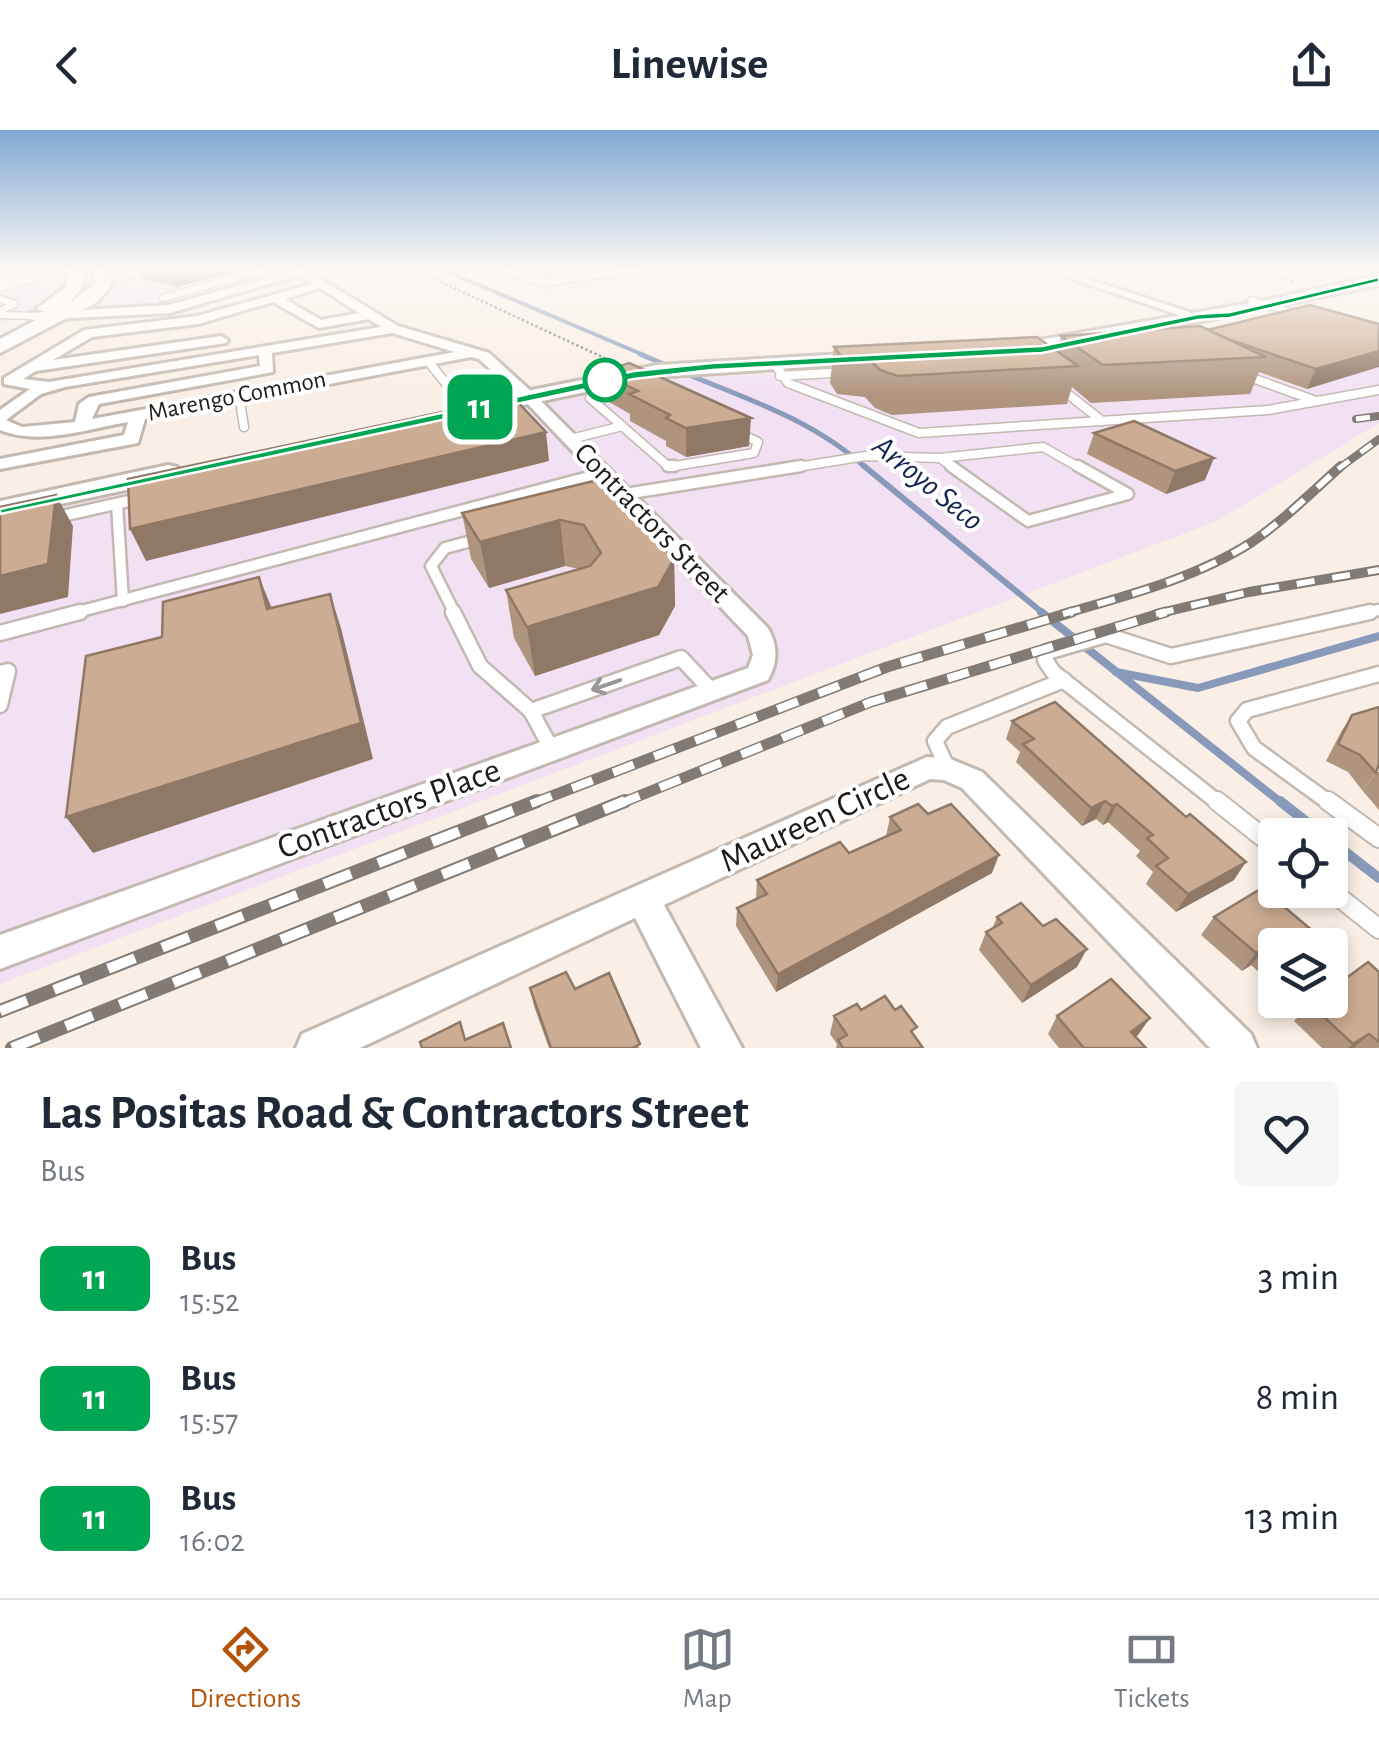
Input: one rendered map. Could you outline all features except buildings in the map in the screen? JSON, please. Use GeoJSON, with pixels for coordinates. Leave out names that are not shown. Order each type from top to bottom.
{"type":"FeatureCollection","features":[{"type":"Feature","properties":{"kind":"main road"},"geometry":{"type":"LineString","coordinates":[[0,334],[40,312]]}},
{"type":"Feature","properties":{"kind":"main road"},"geometry":{"type":"LineString","coordinates":[[0,347],[69,312]]}},
{"type":"Feature","properties":{"kind":"main road"},"geometry":{"type":"LineString","coordinates":[[1198,317],[1202,312]]}},
{"type":"Feature","properties":{"kind":"main road"},"geometry":{"type":"LineString","coordinates":[[984,353],[1021,357],[1140,336],[1198,317],[1274,312]]}},
{"type":"Feature","properties":{"kind":"main road"},"geometry":{"type":"LineString","coordinates":[[435,417],[712,366],[777,369],[908,356]]}},
{"type":"Feature","properties":{"kind":"main road"},"geometry":{"type":"LineString","coordinates":[[0,509],[190,469]]}},
{"type":"Feature","properties":{"kind":"street"},"geometry":{"type":"LineString","coordinates":[[34,316],[118,312]]}},
{"type":"Feature","properties":{"kind":"street"},"geometry":{"type":"LineString","coordinates":[[48,387],[8,381],[89,333],[161,327],[229,312]]}},
{"type":"Feature","properties":{"kind":"street"},"geometry":{"type":"LineString","coordinates":[[298,312],[319,324],[372,315]]}},
{"type":"Feature","properties":{"kind":"street"},"geometry":{"type":"LineString","coordinates":[[367,312],[393,329],[475,352]]}},
{"type":"Feature","properties":{"kind":"street"},"geometry":{"type":"LineString","coordinates":[[1182,312],[1198,317]]}},
{"type":"Feature","properties":{"kind":"street"},"geometry":{"type":"LineString","coordinates":[[215,316],[225,357]]}},
{"type":"Feature","properties":{"kind":"street","name":"Marengo Common"},"geometry":{"type":"LineString","coordinates":[[393,329],[48,387],[36,391],[0,421],[20,432],[82,425],[475,352]]}},
{"type":"Feature","properties":{"kind":"street"},"geometry":{"type":"LineString","coordinates":[[29,366],[220,340]]}},
{"type":"Feature","properties":{"kind":"street"},"geometry":{"type":"LineString","coordinates":[[82,425],[87,404],[94,400],[268,369],[265,350]]}},
{"type":"Feature","properties":{"kind":"street","name":"Contractors Street"},"geometry":{"type":"LineString","coordinates":[[475,352],[529,397],[604,473],[620,497],[759,634],[766,655]]}},
{"type":"Feature","properties":{"kind":"street"},"geometry":{"type":"LineString","coordinates":[[0,464],[132,438],[138,414]]}},
{"type":"Feature","properties":{"kind":"street","name":"Contractors Place"},"geometry":{"type":"LineString","coordinates":[[0,952],[759,674],[766,655]]}},
{"type":"Feature","properties":{"kind":"street","name":"Maureen Circle"},"geometry":{"type":"LineString","coordinates":[[316,1048],[927,768],[948,768],[972,780],[1237,1048]]}},
{"type":"Feature","properties":{"kind":"street"},"geometry":{"type":"LineString","coordinates":[[643,900],[722,1048]]}},
{"type":"Feature","properties":{"kind":"lane"},"geometry":{"type":"LineString","coordinates":[[1274,312],[1312,318]]}},
{"type":"Feature","properties":{"kind":"lane"},"geometry":{"type":"LineString","coordinates":[[1274,312],[1296,313]]}},
{"type":"Feature","properties":{"kind":"lane"},"geometry":{"type":"LineString","coordinates":[[0,313],[34,316]]}},
{"type":"Feature","properties":{"kind":"lane"},"geometry":{"type":"LineString","coordinates":[[428,360],[451,390]]}},
{"type":"Feature","properties":{"kind":"lane"},"geometry":{"type":"LineString","coordinates":[[777,369],[850,372]]}},
{"type":"Feature","properties":{"kind":"lane"},"geometry":{"type":"LineString","coordinates":[[777,369],[788,384],[919,433],[1320,403],[1379,390]]}},
{"type":"Feature","properties":{"kind":"lane"},"geometry":{"type":"LineString","coordinates":[[1232,370],[1320,403]]}},
{"type":"Feature","properties":{"kind":"lane"},"geometry":{"type":"LineString","coordinates":[[1044,374],[1102,421]]}},
{"type":"Feature","properties":{"kind":"lane"},"geometry":{"type":"LineString","coordinates":[[239,395],[244,427]]}},
{"type":"Feature","properties":{"kind":"lane"},"geometry":{"type":"LineString","coordinates":[[590,398],[669,467],[754,454],[759,448],[758,442],[726,427]]}},
{"type":"Feature","properties":{"kind":"lane"},"geometry":{"type":"LineString","coordinates":[[571,439],[622,426]]}},
{"type":"Feature","properties":{"kind":"lane"},"geometry":{"type":"LineString","coordinates":[[620,497],[866,456],[940,458],[1043,447],[1128,494],[1028,521],[940,458]]}},
{"type":"Feature","properties":{"kind":"lane"},"geometry":{"type":"LineString","coordinates":[[0,633],[604,473]]}},
{"type":"Feature","properties":{"kind":"lane"},"geometry":{"type":"LineString","coordinates":[[36,521],[154,495]]}},
{"type":"Feature","properties":{"kind":"lane"},"geometry":{"type":"LineString","coordinates":[[117,504],[123,601]]}},
{"type":"Feature","properties":{"kind":"lane"},"geometry":{"type":"LineString","coordinates":[[500,533],[445,548],[431,566],[480,666],[531,711],[552,750]]}},
{"type":"Feature","properties":{"kind":"lane"},"geometry":{"type":"LineString","coordinates":[[1258,834],[1064,680],[1045,660],[1047,652],[1095,634],[1171,656],[1379,610]]}},
{"type":"Feature","properties":{"kind":"lane"},"geometry":{"type":"LineString","coordinates":[[531,711],[681,658],[712,692]]}},
{"type":"Feature","properties":{"kind":"lane"},"geometry":{"type":"LineString","coordinates":[[0,674],[8,671],[0,705]]}},
{"type":"Feature","properties":{"kind":"lane"},"geometry":{"type":"LineString","coordinates":[[1379,674],[1247,710],[1238,721],[1254,748],[1379,838]]}},
{"type":"Feature","properties":{"kind":"lane"},"geometry":{"type":"LineString","coordinates":[[948,768],[936,741],[948,727],[1064,680]]}},
{"type":"Feature","properties":{"kind":"lane"},"geometry":{"type":"LineString","coordinates":[[1348,904],[1379,929]]}},
{"type":"Feature","properties":{"kind":"path"},"geometry":{"type":"LineString","coordinates":[[508,312],[602,356],[634,380]]}},
{"type":"Feature","properties":{"kind":"shaded area"},"geometry":{"type":"Polygon","coordinates":[[[0,312],[25,312],[0,326],[0,312]]]}},
{"type":"Feature","properties":{"kind":"shaded area"},"geometry":{"type":"Polygon","coordinates":[[[1379,331],[1379,423],[1217,521],[0,984],[0,520],[605,389],[665,380],[1118,353],[1379,331]]]}},
{"type":"Feature","properties":{"kind":"waterway","name":"Arroyo Seco"},"geometry":{"type":"LineString","coordinates":[[542,312],[646,356]]}},
{"type":"Feature","properties":{"kind":"waterway","name":"Arroyo Seco"},"geometry":{"type":"LineString","coordinates":[[640,354],[673,368]]}},
{"type":"Feature","properties":{"kind":"waterway","name":"Arroyo Seco"},"geometry":{"type":"LineString","coordinates":[[684,373],[803,424],[867,469]]}},
{"type":"Feature","properties":{"kind":"waterway","name":"Arroyo Seco"},"geometry":{"type":"LineString","coordinates":[[864,466],[1044,614]]}},
{"type":"Feature","properties":{"kind":"waterway","name":"Arroyo Seco"},"geometry":{"type":"LineString","coordinates":[[1041,612],[1117,672]]}},
{"type":"Feature","properties":{"kind":"waterway"},"geometry":{"type":"LineString","coordinates":[[1117,672],[1198,688],[1379,636]]}},
{"type":"Feature","properties":{"kind":"waterway","name":"Arroyo Seco"},"geometry":{"type":"LineString","coordinates":[[1117,672],[1283,804]]}},
{"type":"Feature","properties":{"kind":"waterway","name":"Arroyo Seco"},"geometry":{"type":"LineString","coordinates":[[1280,801],[1302,818]]}},
{"type":"Feature","properties":{"kind":"waterway","name":"Arroyo Seco"},"geometry":{"type":"LineString","coordinates":[[1348,854],[1379,878]]}},
{"type":"Feature","properties":{"kind":"railway"},"geometry":{"type":"LineString","coordinates":[[1356,419],[1379,416]]}},
{"type":"Feature","properties":{"kind":"railway"},"geometry":{"type":"LineString","coordinates":[[1338,469],[1379,439]]}},
{"type":"Feature","properties":{"kind":"railway"},"geometry":{"type":"LineString","coordinates":[[1063,614],[1160,585],[1230,555],[1275,524],[1341,466]]}},
{"type":"Feature","properties":{"kind":"railway"},"geometry":{"type":"LineString","coordinates":[[1156,614],[1249,592],[1379,570]]}},
{"type":"Feature","properties":{"kind":"railway"},"geometry":{"type":"LineString","coordinates":[[531,804],[887,667],[1072,612]]}},
{"type":"Feature","properties":{"kind":"railway"},"geometry":{"type":"LineString","coordinates":[[619,804],[871,702],[1166,612]]}},
{"type":"Feature","properties":{"kind":"railway"},"geometry":{"type":"LineString","coordinates":[[0,1011],[537,801]]}},
{"type":"Feature","properties":{"kind":"railway"},"geometry":{"type":"LineString","coordinates":[[12,1048],[625,801]]}},
{"type":"Feature","properties":{"kind":"bus line","name":"11"},"geometry":{"type":"LineString","coordinates":[[0,509],[657,371],[1042,349],[1198,317],[1243,312]]}}]}
